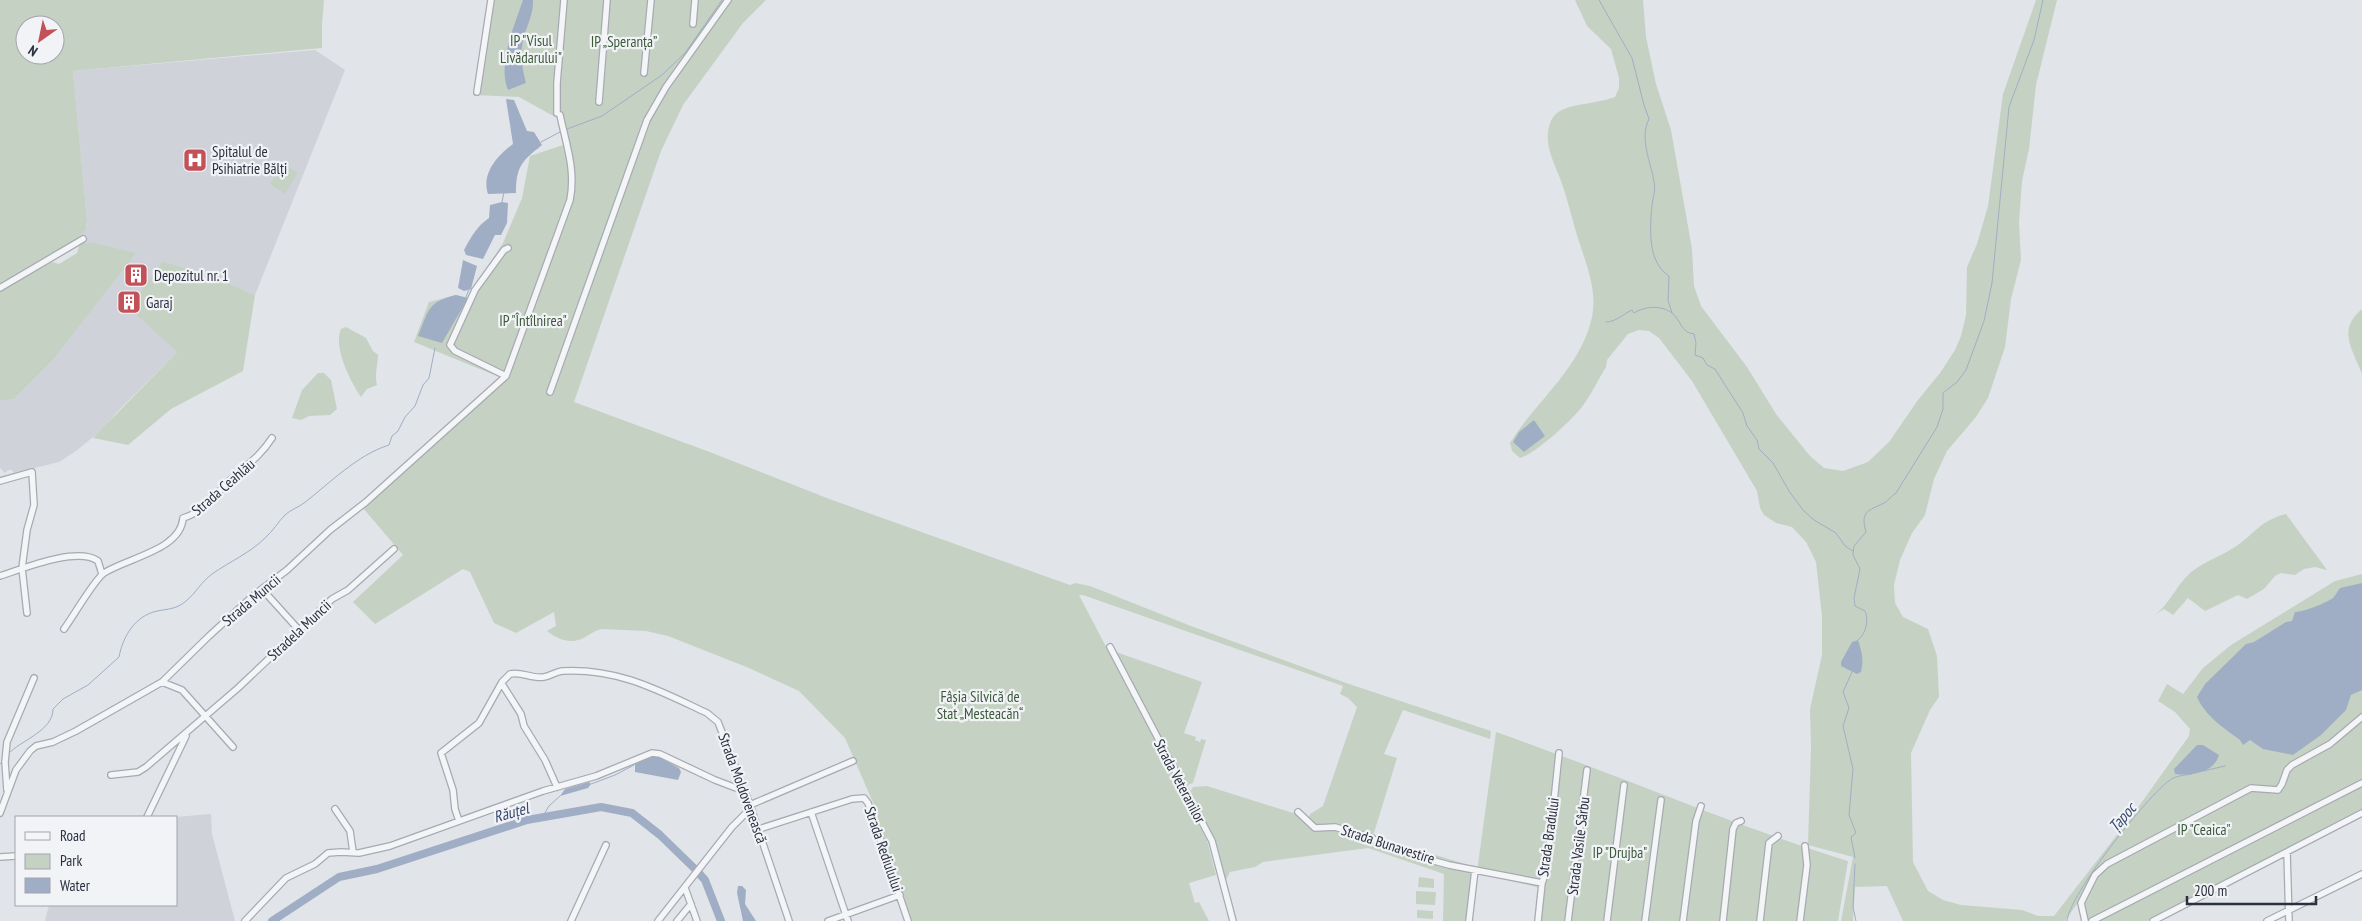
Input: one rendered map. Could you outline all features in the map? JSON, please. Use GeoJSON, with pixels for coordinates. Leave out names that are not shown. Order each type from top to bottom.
{"type":"FeatureCollection","features":[{"type":"Feature","properties":{"kind":"street"},"geometry":{"type":"LineString","coordinates":[[477,92],[491,0]]}},
{"type":"Feature","properties":{"kind":"street"},"geometry":{"type":"LineString","coordinates":[[508,248],[504,250],[475,290],[450,345],[455,352],[506,376],[570,200],[573,178],[572,165],[559,114],[557,83],[564,0]]}},
{"type":"Feature","properties":{"kind":"street"},"geometry":{"type":"LineString","coordinates":[[599,102],[608,0]]}},
{"type":"Feature","properties":{"kind":"street"},"geometry":{"type":"LineString","coordinates":[[644,73],[651,0]]}},
{"type":"Feature","properties":{"kind":"street"},"geometry":{"type":"LineString","coordinates":[[693,24],[695,0]]}},
{"type":"Feature","properties":{"kind":"street"},"geometry":{"type":"LineString","coordinates":[[550,392],[647,120],[666,87],[728,0]]}},
{"type":"Feature","properties":{"kind":"street"},"geometry":{"type":"LineString","coordinates":[[0,288],[83,239]]}},
{"type":"Feature","properties":{"kind":"street","name":"Strada Muncii"},"geometry":{"type":"LineString","coordinates":[[0,812],[7,790],[19,764],[36,746],[69,734],[162,682],[209,636],[371,497],[506,376]]}},
{"type":"Feature","properties":{"kind":"street","name":"Strada Ceahlău"},"geometry":{"type":"LineString","coordinates":[[102,574],[167,544],[179,531],[184,518],[197,513],[230,480],[250,465],[261,454],[272,438]]}},
{"type":"Feature","properties":{"kind":"street"},"geometry":{"type":"LineString","coordinates":[[0,481],[32,472],[34,505],[27,530],[22,568],[28,613]]}},
{"type":"Feature","properties":{"kind":"street","name":"Stradela Muncii"},"geometry":{"type":"LineString","coordinates":[[111,775],[141,770],[238,688],[332,599],[353,586],[394,549]]}},
{"type":"Feature","properties":{"kind":"street"},"geometry":{"type":"LineString","coordinates":[[0,576],[60,558],[80,556],[91,557],[98,561],[102,574],[64,629]]}},
{"type":"Feature","properties":{"kind":"street"},"geometry":{"type":"LineString","coordinates":[[262,589],[299,630]]}},
{"type":"Feature","properties":{"kind":"street","name":"Strada Veteranilor"},"geometry":{"type":"LineString","coordinates":[[1110,647],[1212,841],[1233,921]]}},
{"type":"Feature","properties":{"kind":"street","name":"Strada Moldovenească"},"geometry":{"type":"LineString","coordinates":[[502,684],[510,674],[515,673],[543,677],[560,671],[602,672],[624,676],[660,690],[715,718],[720,725],[750,805],[789,921]]}},
{"type":"Feature","properties":{"kind":"street"},"geometry":{"type":"LineString","coordinates":[[7,790],[5,762],[7,742],[34,678]]}},
{"type":"Feature","properties":{"kind":"street"},"geometry":{"type":"LineString","coordinates":[[162,682],[182,690],[233,747]]}},
{"type":"Feature","properties":{"kind":"street"},"geometry":{"type":"LineString","coordinates":[[459,821],[455,809],[453,790],[441,752],[479,723],[502,684],[521,714],[524,726],[545,760],[557,787]]}},
{"type":"Feature","properties":{"kind":"street"},"geometry":{"type":"LineString","coordinates":[[2085,921],[2081,903],[2101,868],[2251,788],[2278,790],[2286,770],[2330,744],[2362,717]]}},
{"type":"Feature","properties":{"kind":"street"},"geometry":{"type":"LineString","coordinates":[[146,816],[188,732]]}},
{"type":"Feature","properties":{"kind":"street"},"geometry":{"type":"LineString","coordinates":[[245,921],[260,903],[289,876],[315,864],[328,853],[360,853],[390,846],[557,787],[596,776],[643,756],[656,753],[744,791]]}},
{"type":"Feature","properties":{"kind":"street","name":"Strada Bradului"},"geometry":{"type":"LineString","coordinates":[[1538,921],[1542,883],[1547,869],[1559,753]]}},
{"type":"Feature","properties":{"kind":"street"},"geometry":{"type":"LineString","coordinates":[[658,921],[702,868],[732,827],[747,812],[750,805],[853,761]]}},
{"type":"Feature","properties":{"kind":"street","name":"Strada Vasile Sârbu"},"geometry":{"type":"LineString","coordinates":[[1568,921],[1587,770]]}},
{"type":"Feature","properties":{"kind":"street"},"geometry":{"type":"LineString","coordinates":[[2092,921],[2362,783]]}},
{"type":"Feature","properties":{"kind":"street"},"geometry":{"type":"LineString","coordinates":[[1607,921],[1624,785]]}},
{"type":"Feature","properties":{"kind":"street","name":"Strada Rediulului"},"geometry":{"type":"LineString","coordinates":[[759,830],[856,798],[866,800],[908,921]]}},
{"type":"Feature","properties":{"kind":"street"},"geometry":{"type":"LineString","coordinates":[[1645,921],[1661,800]]}},
{"type":"Feature","properties":{"kind":"street"},"geometry":{"type":"LineString","coordinates":[[1683,921],[1696,821],[1701,806]]}},
{"type":"Feature","properties":{"kind":"street"},"geometry":{"type":"LineString","coordinates":[[335,809],[350,831],[353,852]]}},
{"type":"Feature","properties":{"kind":"street"},"geometry":{"type":"LineString","coordinates":[[810,812],[847,918]]}},
{"type":"Feature","properties":{"kind":"street","name":"Strada Bunavestire"},"geometry":{"type":"LineString","coordinates":[[1298,812],[1315,828],[1335,827],[1372,838],[1390,848],[1475,870],[1542,883]]}},
{"type":"Feature","properties":{"kind":"street"},"geometry":{"type":"LineString","coordinates":[[2153,921],[2362,813]]}},
{"type":"Feature","properties":{"kind":"street"},"geometry":{"type":"LineString","coordinates":[[1722,921],[1733,829],[1736,823],[1741,821]]}},
{"type":"Feature","properties":{"kind":"street"},"geometry":{"type":"LineString","coordinates":[[1760,921],[1769,843],[1778,836]]}},
{"type":"Feature","properties":{"kind":"street"},"geometry":{"type":"LineString","coordinates":[[571,921],[606,845]]}},
{"type":"Feature","properties":{"kind":"street"},"geometry":{"type":"LineString","coordinates":[[1800,921],[1807,865],[1806,846]]}},
{"type":"Feature","properties":{"kind":"street"},"geometry":{"type":"LineString","coordinates":[[2287,852],[2289,921]]}},
{"type":"Feature","properties":{"kind":"street"},"geometry":{"type":"LineString","coordinates":[[0,857],[15,856]]}},
{"type":"Feature","properties":{"kind":"street"},"geometry":{"type":"LineString","coordinates":[[1469,921],[1475,870]]}},
{"type":"Feature","properties":{"kind":"street"},"geometry":{"type":"LineString","coordinates":[[2267,921],[2362,874]]}},
{"type":"Feature","properties":{"kind":"street"},"geometry":{"type":"LineString","coordinates":[[685,888],[696,920]]}},
{"type":"Feature","properties":{"kind":"street"},"geometry":{"type":"LineString","coordinates":[[828,921],[847,918],[900,895]]}},
{"type":"Feature","properties":{"kind":"street"},"geometry":{"type":"LineString","coordinates":[[677,921],[692,904]]}},
{"type":"Feature","properties":{"kind":"shaded area","name":"Spitalul de Psihiatrie Bălți"},"geometry":{"type":"Polygon","coordinates":[[[315,50],[345,70],[255,295],[219,279],[163,261],[177,352],[117,412],[103,429],[76,451],[59,462],[14,473],[12,470],[8,470],[5,473],[0,468],[0,401],[14,399],[53,360],[102,296],[86,244],[80,236],[87,226],[87,220],[73,71],[315,50]]]}},
{"type":"Feature","properties":{"kind":"shaded area"},"geometry":{"type":"Polygon","coordinates":[[[211,814],[212,834],[235,921],[45,921],[49,906],[178,906],[178,817],[211,814]]]}},
{"type":"Feature","properties":{"kind":"green space"},"geometry":{"type":"Polygon","coordinates":[[[0,0],[324,0],[322,48],[73,71],[87,220],[86,230],[75,240],[0,284],[0,0]]]}},
{"type":"Feature","properties":{"kind":"green space","name":"Fâșia Silvică de Stat „Mesteacăn“"},"geometry":{"type":"Polygon","coordinates":[[[489,0],[766,0],[743,23],[683,105],[661,151],[574,402],[832,500],[1070,585],[1075,583],[1090,586],[1191,626],[1346,683],[1491,731],[1490,739],[1403,710],[1384,754],[1397,758],[1373,836],[1472,866],[1467,921],[1443,921],[1444,874],[1368,848],[1263,862],[1255,867],[1230,872],[1226,880],[1214,840],[1191,797],[1190,792],[1193,787],[1207,786],[1309,818],[1310,814],[1323,806],[1357,707],[1348,698],[1340,694],[1343,686],[1083,595],[1079,595],[1207,840],[1216,875],[1189,883],[1195,903],[1199,902],[1209,921],[904,921],[875,807],[845,738],[799,691],[749,668],[668,636],[646,631],[602,629],[582,639],[567,641],[547,631],[556,626],[554,612],[516,633],[494,623],[470,572],[463,569],[375,624],[353,602],[403,555],[363,508],[504,379],[414,342],[429,302],[456,295],[468,298],[503,243],[522,198],[530,156],[563,145],[557,118],[519,97],[473,95],[489,0]]]}},
{"type":"Feature","properties":{"kind":"green space","name":"IP \"Ceaica\""},"geometry":{"type":"Polygon","coordinates":[[[1575,0],[1643,0],[1646,37],[1656,84],[1671,130],[1692,249],[1694,286],[1701,306],[1747,367],[1776,414],[1810,456],[1824,468],[1843,471],[1868,462],[1889,442],[1955,350],[1961,336],[1966,315],[1967,267],[1977,244],[1988,206],[2003,94],[2036,0],[2057,0],[2036,85],[2029,149],[2022,181],[2019,222],[2021,260],[2011,299],[2005,347],[1988,398],[1976,417],[1947,451],[1934,479],[1925,515],[1912,533],[1900,560],[1894,585],[1895,603],[1903,617],[1928,629],[1937,656],[1939,697],[1930,710],[1911,753],[1913,862],[1928,891],[1943,900],[1961,905],[2022,910],[2038,916],[2054,916],[2134,813],[2189,736],[2190,729],[2175,712],[2158,701],[2167,684],[2183,694],[2203,668],[2231,645],[2335,581],[2362,574],[2362,809],[2147,921],[2083,921],[2079,909],[2079,901],[2065,921],[1903,921],[1887,886],[1855,887],[1853,921],[1841,921],[1853,857],[1808,845],[1811,747],[1810,709],[1822,655],[1822,616],[1816,562],[1806,542],[1792,527],[1776,523],[1764,515],[1760,508],[1757,491],[1692,381],[1659,338],[1649,331],[1639,330],[1628,334],[1607,360],[1606,367],[1582,407],[1553,436],[1520,458],[1512,451],[1510,443],[1557,383],[1578,352],[1592,317],[1592,284],[1563,187],[1550,151],[1548,132],[1554,116],[1560,111],[1615,97],[1619,88],[1619,78],[1611,49],[1587,26],[1575,0]]]}},
{"type":"Feature","properties":{"kind":"green space"},"geometry":{"type":"Polygon","coordinates":[[[283,163],[298,173],[285,194],[270,184],[283,163]]]}},
{"type":"Feature","properties":{"kind":"green space"},"geometry":{"type":"Polygon","coordinates":[[[84,241],[86,244],[90,242],[136,253],[53,360],[14,399],[0,401],[0,291],[52,262],[59,264],[77,253],[79,246],[84,241]]]}},
{"type":"Feature","properties":{"kind":"green space"},"geometry":{"type":"Polygon","coordinates":[[[163,261],[219,279],[255,295],[243,371],[171,409],[128,445],[93,438],[177,352],[129,308],[163,261]]]}},
{"type":"Feature","properties":{"kind":"green space"},"geometry":{"type":"Polygon","coordinates":[[[2362,309],[2362,374],[2351,348],[2348,332],[2354,317],[2362,309]]]}},
{"type":"Feature","properties":{"kind":"green space"},"geometry":{"type":"Polygon","coordinates":[[[346,327],[366,338],[373,351],[378,355],[377,385],[367,389],[361,397],[344,364],[339,345],[341,329],[346,327]]]}},
{"type":"Feature","properties":{"kind":"green space"},"geometry":{"type":"Polygon","coordinates":[[[318,373],[324,373],[331,380],[337,409],[330,415],[309,416],[301,420],[292,418],[302,390],[318,373]]]}},
{"type":"Feature","properties":{"kind":"green space"},"geometry":{"type":"Polygon","coordinates":[[[2286,514],[2327,570],[2315,567],[2304,569],[2295,575],[2281,573],[2275,576],[2264,589],[2247,599],[2238,595],[2205,611],[2188,598],[2173,615],[2164,609],[2155,615],[2164,607],[2191,572],[2229,551],[2270,520],[2286,514]]]}},
{"type":"Feature","properties":{"kind":"green space"},"geometry":{"type":"Polygon","coordinates":[[[1113,651],[1202,682],[1184,733],[1196,737],[1195,740],[1200,742],[1201,739],[1206,740],[1193,783],[1185,786],[1113,651]]]}},
{"type":"Feature","properties":{"kind":"green space","name":"IP \"Drujba\""},"geometry":{"type":"Polygon","coordinates":[[[1496,732],[1715,815],[1848,861],[1838,921],[1540,921],[1540,888],[1477,872],[1496,732]]]}},
{"type":"Feature","properties":{"kind":"green space"},"geometry":{"type":"Polygon","coordinates":[[[1419,877],[1434,879],[1434,888],[1418,887],[1419,877]]]}},
{"type":"Feature","properties":{"kind":"green space"},"geometry":{"type":"Polygon","coordinates":[[[1416,891],[1436,892],[1435,905],[1416,904],[1416,891]]]}},
{"type":"Feature","properties":{"kind":"green space"},"geometry":{"type":"Polygon","coordinates":[[[1417,910],[1433,911],[1433,919],[1417,918],[1417,910]]]}},
{"type":"Feature","properties":{"kind":"water"},"geometry":{"type":"Polygon","coordinates":[[[523,0],[533,0],[532,12],[524,35],[521,52],[526,83],[508,90],[505,80],[505,68],[508,44],[523,0]]]}},
{"type":"Feature","properties":{"kind":"water"},"geometry":{"type":"Polygon","coordinates":[[[506,99],[514,100],[527,131],[534,132],[542,145],[525,160],[519,170],[516,193],[488,194],[486,186],[492,165],[513,144],[506,99]]]}},
{"type":"Feature","properties":{"kind":"water"},"geometry":{"type":"Polygon","coordinates":[[[502,202],[508,203],[507,223],[501,235],[495,235],[483,259],[466,255],[464,250],[472,236],[489,218],[490,205],[502,202]]]}},
{"type":"Feature","properties":{"kind":"water"},"geometry":{"type":"Polygon","coordinates":[[[463,260],[477,266],[471,289],[464,291],[458,288],[463,260]]]}},
{"type":"Feature","properties":{"kind":"water"},"geometry":{"type":"Polygon","coordinates":[[[456,295],[468,298],[442,343],[418,336],[430,308],[439,301],[456,295]]]}},
{"type":"Feature","properties":{"kind":"water"},"geometry":{"type":"Polygon","coordinates":[[[1534,420],[1545,436],[1524,452],[1513,442],[1519,432],[1534,420]]]}},
{"type":"Feature","properties":{"kind":"water"},"geometry":{"type":"Polygon","coordinates":[[[2362,583],[2362,690],[2351,695],[2346,710],[2321,735],[2293,755],[2263,749],[2250,740],[2243,745],[2240,740],[2216,721],[2200,704],[2197,697],[2205,684],[2246,644],[2254,642],[2286,622],[2292,621],[2295,612],[2309,609],[2330,600],[2340,588],[2362,583]]]}},
{"type":"Feature","properties":{"kind":"water"},"geometry":{"type":"Polygon","coordinates":[[[1858,640],[1862,663],[1861,672],[1857,674],[1841,666],[1841,662],[1852,642],[1858,640]]]}},
{"type":"Feature","properties":{"kind":"water"},"geometry":{"type":"Polygon","coordinates":[[[2197,745],[2203,745],[2219,755],[2216,761],[2212,766],[2195,774],[2175,774],[2174,769],[2197,745]]]}},
{"type":"Feature","properties":{"kind":"water"},"geometry":{"type":"Polygon","coordinates":[[[648,757],[659,757],[679,768],[681,772],[678,780],[635,772],[635,763],[648,757]]]}},
{"type":"Feature","properties":{"kind":"water"},"geometry":{"type":"Polygon","coordinates":[[[589,782],[591,784],[588,788],[560,796],[565,789],[589,782]]]}},
{"type":"Feature","properties":{"kind":"water"},"geometry":{"type":"Polygon","coordinates":[[[738,886],[742,886],[746,890],[745,904],[756,921],[743,921],[737,893],[738,886]]]}},
{"type":"Feature","properties":{"kind":"waterway"},"geometry":{"type":"LineString","coordinates":[[567,129],[602,116],[662,75],[685,53],[722,0]]}},
{"type":"Feature","properties":{"kind":"waterway"},"geometry":{"type":"LineString","coordinates":[[1599,0],[1632,58],[1649,119],[1646,127],[1645,142],[1655,188],[1651,214],[1653,253],[1662,270],[1669,276],[1668,300],[1672,313]]}},
{"type":"Feature","properties":{"kind":"waterway"},"geometry":{"type":"LineString","coordinates":[[1858,640],[1865,631],[1867,618],[1865,611],[1855,606],[1854,598],[1860,569],[1853,555],[1854,546],[1866,532],[1864,525],[1865,516],[1870,510],[1884,503],[1896,493],[1937,427],[1943,409],[1943,393],[1957,382],[1966,370],[1984,321],[1992,283],[2009,107],[2034,40],[2043,0]]}},
{"type":"Feature","properties":{"kind":"waterway"},"geometry":{"type":"LineString","coordinates":[[541,142],[560,132]]}},
{"type":"Feature","properties":{"kind":"waterway"},"geometry":{"type":"LineString","coordinates":[[502,202],[504,192]]}},
{"type":"Feature","properties":{"kind":"waterway"},"geometry":{"type":"LineString","coordinates":[[466,297],[469,289]]}},
{"type":"Feature","properties":{"kind":"waterway"},"geometry":{"type":"LineString","coordinates":[[1606,322],[1610,322],[1632,310],[1634,313],[1648,308],[1658,308],[1672,313],[1686,331],[1694,334],[1696,343],[1695,355],[1703,358],[1707,365],[1715,369],[1743,413],[1747,426],[1757,440],[1759,449],[1773,463],[1789,491],[1803,510],[1814,520],[1836,533],[1845,546],[1853,551]]}},
{"type":"Feature","properties":{"kind":"waterway"},"geometry":{"type":"LineString","coordinates":[[8,754],[42,729],[52,717],[53,709],[63,699],[88,685],[119,657],[131,628],[142,617],[183,604],[212,574],[259,543],[287,513],[304,503],[355,462],[389,445],[392,436],[398,431],[405,417],[415,406],[423,385],[429,378],[435,348]]}},
{"type":"Feature","properties":{"kind":"waterway"},"geometry":{"type":"LineString","coordinates":[[1852,672],[1843,692],[1849,708],[1843,726],[1853,769],[1849,815],[1856,833],[1851,837],[1855,858]]}},
{"type":"Feature","properties":{"kind":"waterway"},"geometry":{"type":"LineString","coordinates":[[591,784],[634,765]]}},
{"type":"Feature","properties":{"kind":"waterway","name":"Țapoc"},"geometry":{"type":"LineString","coordinates":[[2203,771],[2225,766]]}},
{"type":"Feature","properties":{"kind":"waterway","name":"Țapoc"},"geometry":{"type":"LineString","coordinates":[[2067,921],[2071,908],[2094,869],[2145,805],[2170,780],[2192,774]]}},
{"type":"Feature","properties":{"kind":"waterway"},"geometry":{"type":"LineString","coordinates":[[543,816],[549,806],[560,796]]}},
{"type":"Feature","properties":{"kind":"waterway","name":"Răuțel"},"geometry":{"type":"LineString","coordinates":[[272,921],[339,877],[377,869],[527,820],[601,807],[632,813],[660,835],[705,880],[721,921]]}},
{"type":"Feature","properties":{"kind":"waterway"},"geometry":{"type":"LineString","coordinates":[[1855,864],[1853,907],[1856,921]]}},
{"type":"Feature","properties":{"kind":"place","name":"Spitalul de Psihiatrie Bălți"},"geometry":{"type":"Point","coordinates":[195,160]}},
{"type":"Feature","properties":{"kind":"place","name":"Depozitul nr. 1"},"geometry":{"type":"Point","coordinates":[136,275]}},
{"type":"Feature","properties":{"kind":"place","name":"Garaj"},"geometry":{"type":"Point","coordinates":[129,302]}},
{"type":"Feature","properties":{"kind":"park label","name":"IP „Speranța”"},"geometry":{"type":"Point","coordinates":[624,41]}},
{"type":"Feature","properties":{"kind":"park label","name":"IP \"Visul Livădarului\""},"geometry":{"type":"Point","coordinates":[531,48]}},
{"type":"Feature","properties":{"kind":"park label","name":"IP \"Întîlnirea\""},"geometry":{"type":"Point","coordinates":[533,320]}}]}
